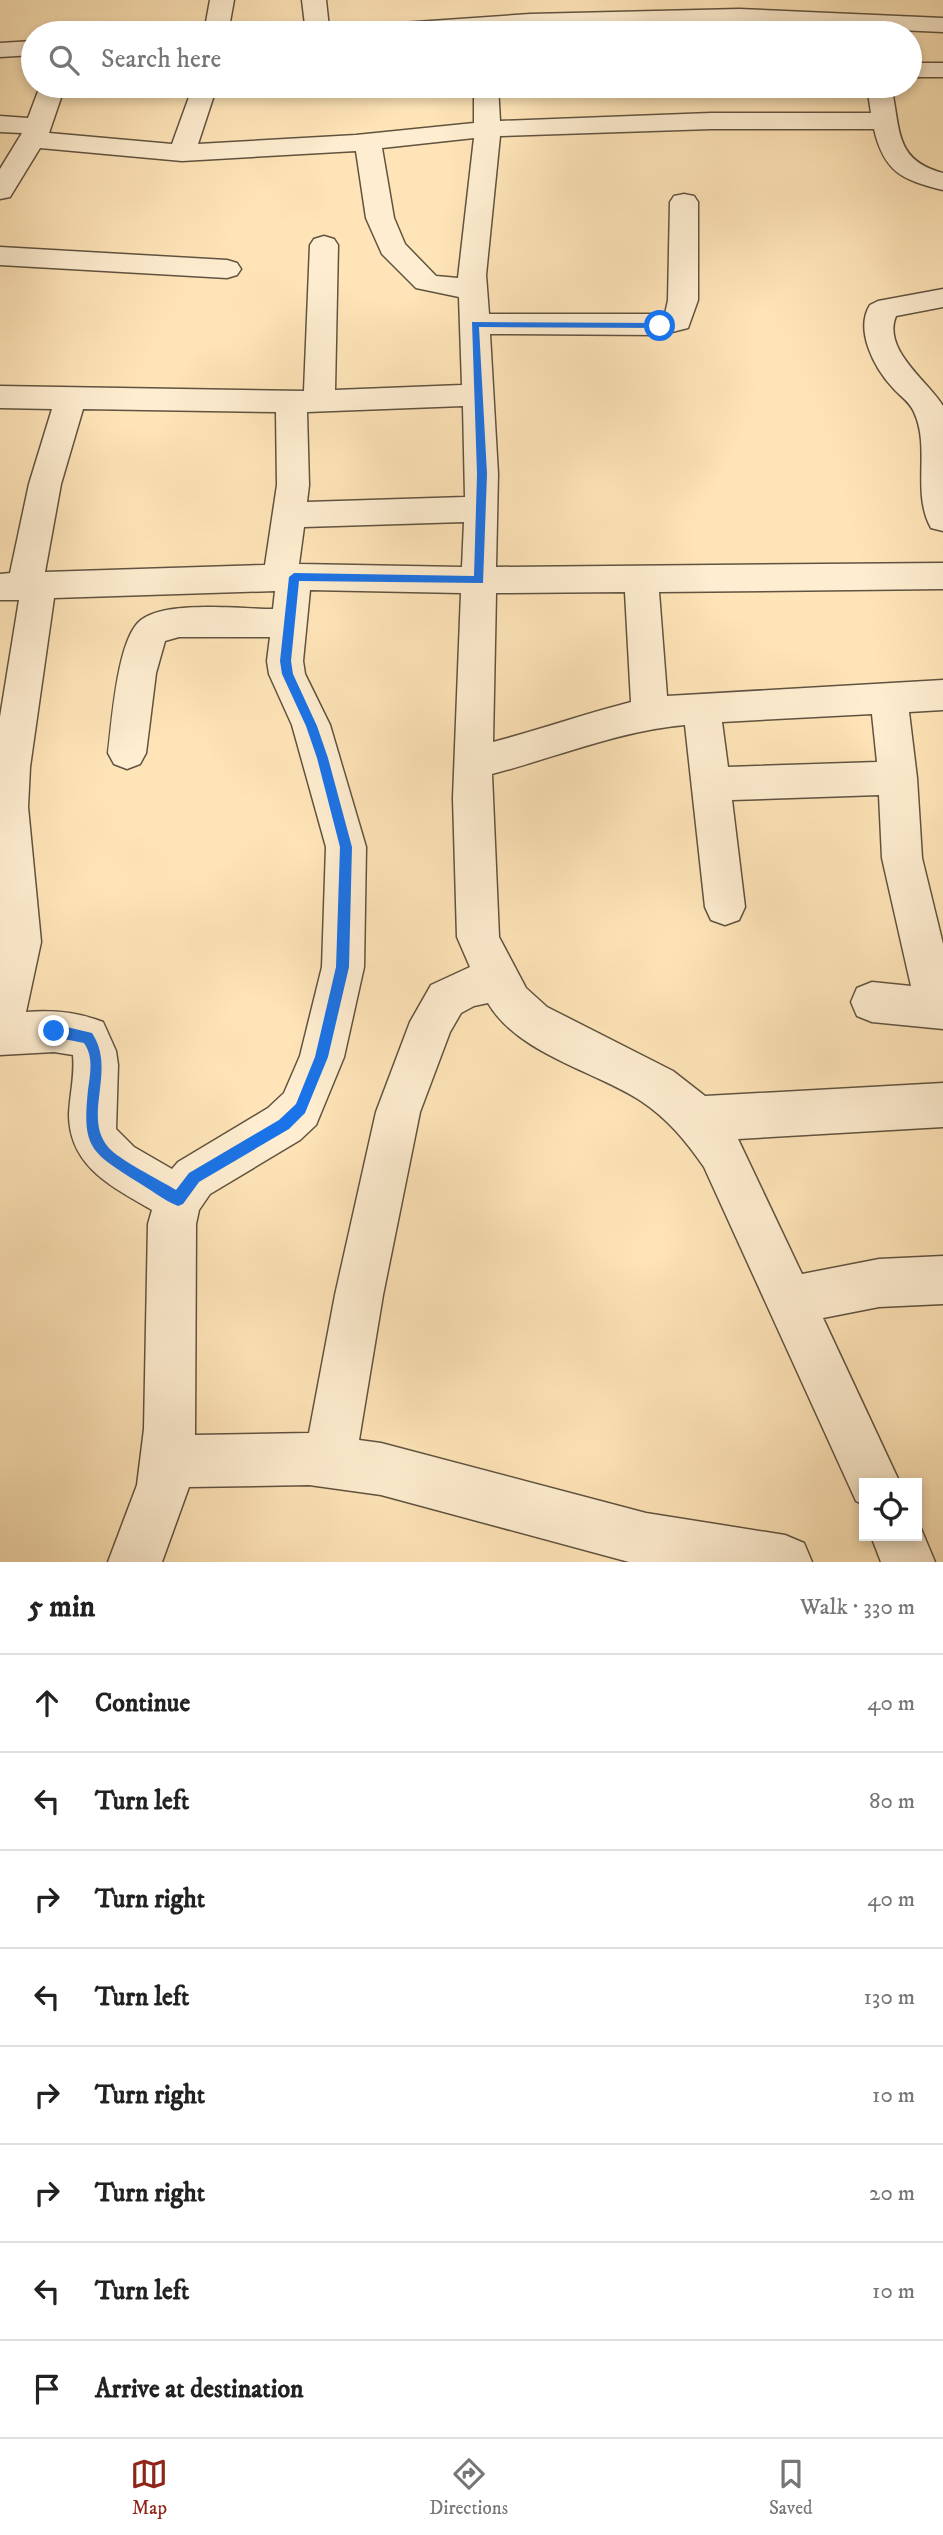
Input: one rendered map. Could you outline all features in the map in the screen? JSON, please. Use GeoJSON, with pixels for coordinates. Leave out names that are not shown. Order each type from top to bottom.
{"type":"FeatureCollection","features":[{"type":"Feature","properties":{"kind":"street"},"geometry":{"type":"LineString","coordinates":[[218,21],[222,0]]}},
{"type":"Feature","properties":{"kind":"street"},"geometry":{"type":"LineString","coordinates":[[314,0],[317,21]]}},
{"type":"Feature","properties":{"kind":"street"},"geometry":{"type":"LineString","coordinates":[[503,21],[527,10],[739,16],[797,21]]}},
{"type":"Feature","properties":{"kind":"street"},"geometry":{"type":"LineString","coordinates":[[922,26],[943,25]]}},
{"type":"Feature","properties":{"kind":"street"},"geometry":{"type":"LineString","coordinates":[[0,50],[21,49]]}},
{"type":"Feature","properties":{"kind":"street"},"geometry":{"type":"LineString","coordinates":[[922,70],[943,70]]}},
{"type":"Feature","properties":{"kind":"street"},"geometry":{"type":"LineString","coordinates":[[1,187],[35,132],[48,98]]}},
{"type":"Feature","properties":{"kind":"street"},"geometry":{"type":"LineString","coordinates":[[182,153],[201,98]]}},
{"type":"Feature","properties":{"kind":"street"},"geometry":{"type":"LineString","coordinates":[[486,98],[487,129],[472,275],[481,509],[472,798],[478,937],[511,1002],[532,1023],[657,1086],[698,1119],[720,1151],[872,1478]]}},
{"type":"Feature","properties":{"kind":"street"},"geometry":{"type":"LineString","coordinates":[[882,98],[893,149],[899,161],[909,170],[943,183]]}},
{"type":"Feature","properties":{"kind":"street"},"geometry":{"type":"LineString","coordinates":[[0,124],[35,132],[182,153],[368,142],[487,129],[711,121],[887,121]]}},
{"type":"Feature","properties":{"kind":"street"},"geometry":{"type":"LineString","coordinates":[[368,142],[380,218],[391,248],[426,282],[473,289]]}},
{"type":"Feature","properties":{"kind":"street"},"geometry":{"type":"LineString","coordinates":[[475,324],[660,326],[678,321],[684,300],[684,202]]}},
{"type":"Feature","properties":{"kind":"street"},"geometry":{"type":"LineString","coordinates":[[135,1562],[163,1485],[170,1429],[172,1224],[178,1199],[194,1178],[284,1124],[300,1109],[322,1057],[343,967],[346,847],[319,747],[287,674],[285,661],[289,623],[289,515],[305,402],[323,354],[324,245]]}},
{"type":"Feature","properties":{"kind":"street"},"geometry":{"type":"LineString","coordinates":[[0,256],[227,269]]}},
{"type":"Feature","properties":{"kind":"street"},"geometry":{"type":"LineString","coordinates":[[943,298],[888,308],[880,312],[878,320],[887,353],[898,375],[923,399],[935,421],[937,496],[943,519]]}},
{"type":"Feature","properties":{"kind":"street"},"geometry":{"type":"LineString","coordinates":[[0,397],[305,402],[478,395]]}},
{"type":"Feature","properties":{"kind":"street"},"geometry":{"type":"LineString","coordinates":[[69,399],[45,484],[21,586],[8,807],[20,942],[0,1032],[54,1031],[88,1037],[95,1048],[97,1066],[92,1118],[94,1136],[104,1153],[178,1199]]}},
{"type":"Feature","properties":{"kind":"street"},"geometry":{"type":"LineString","coordinates":[[289,515],[481,509]]}},
{"type":"Feature","properties":{"kind":"street"},"geometry":{"type":"LineString","coordinates":[[21,586],[287,577],[479,580],[943,576]]}},
{"type":"Feature","properties":{"kind":"street"},"geometry":{"type":"LineString","coordinates":[[641,577],[650,713]]}},
{"type":"Feature","properties":{"kind":"street"},"geometry":{"type":"LineString","coordinates":[[127,753],[138,671],[145,640],[151,631],[162,625],[179,623],[289,623]]}},
{"type":"Feature","properties":{"kind":"street"},"geometry":{"type":"LineString","coordinates":[[474,763],[549,743],[582,730],[650,713],[943,695]]}},
{"type":"Feature","properties":{"kind":"street"},"geometry":{"type":"LineString","coordinates":[[872,1002],[940,1008],[902,858],[898,778],[889,697]]}},
{"type":"Feature","properties":{"kind":"street"},"geometry":{"type":"LineString","coordinates":[[702,708],[725,907]]}},
{"type":"Feature","properties":{"kind":"street"},"geometry":{"type":"LineString","coordinates":[[709,783],[898,778]]}},
{"type":"Feature","properties":{"kind":"street"},"geometry":{"type":"LineString","coordinates":[[329,1462],[359,1295],[398,1112],[432,1022],[446,999],[466,988],[499,981]]}},
{"type":"Feature","properties":{"kind":"street"},"geometry":{"type":"LineString","coordinates":[[698,1119],[943,1105]]}},
{"type":"Feature","properties":{"kind":"street"},"geometry":{"type":"LineString","coordinates":[[791,1300],[878,1283],[943,1280]]}},
{"type":"Feature","properties":{"kind":"street"},"geometry":{"type":"LineString","coordinates":[[166,1461],[309,1459],[381,1469],[646,1540],[785,1562]]}},
{"type":"Feature","properties":{"kind":"street"},"geometry":{"type":"LineString","coordinates":[[899,1541],[908,1562]]}},
{"type":"Feature","properties":{"kind":"route"},"geometry":{"type":"LineString","coordinates":[[54,1031],[74,1032],[88,1037],[95,1048],[97,1066],[92,1118],[94,1136],[104,1153],[178,1199],[194,1178],[284,1124],[300,1109],[322,1057],[343,967],[346,847],[323,758],[312,726],[287,674],[285,661],[294,577],[479,580],[482,474],[475,324],[660,326]]}}]}
